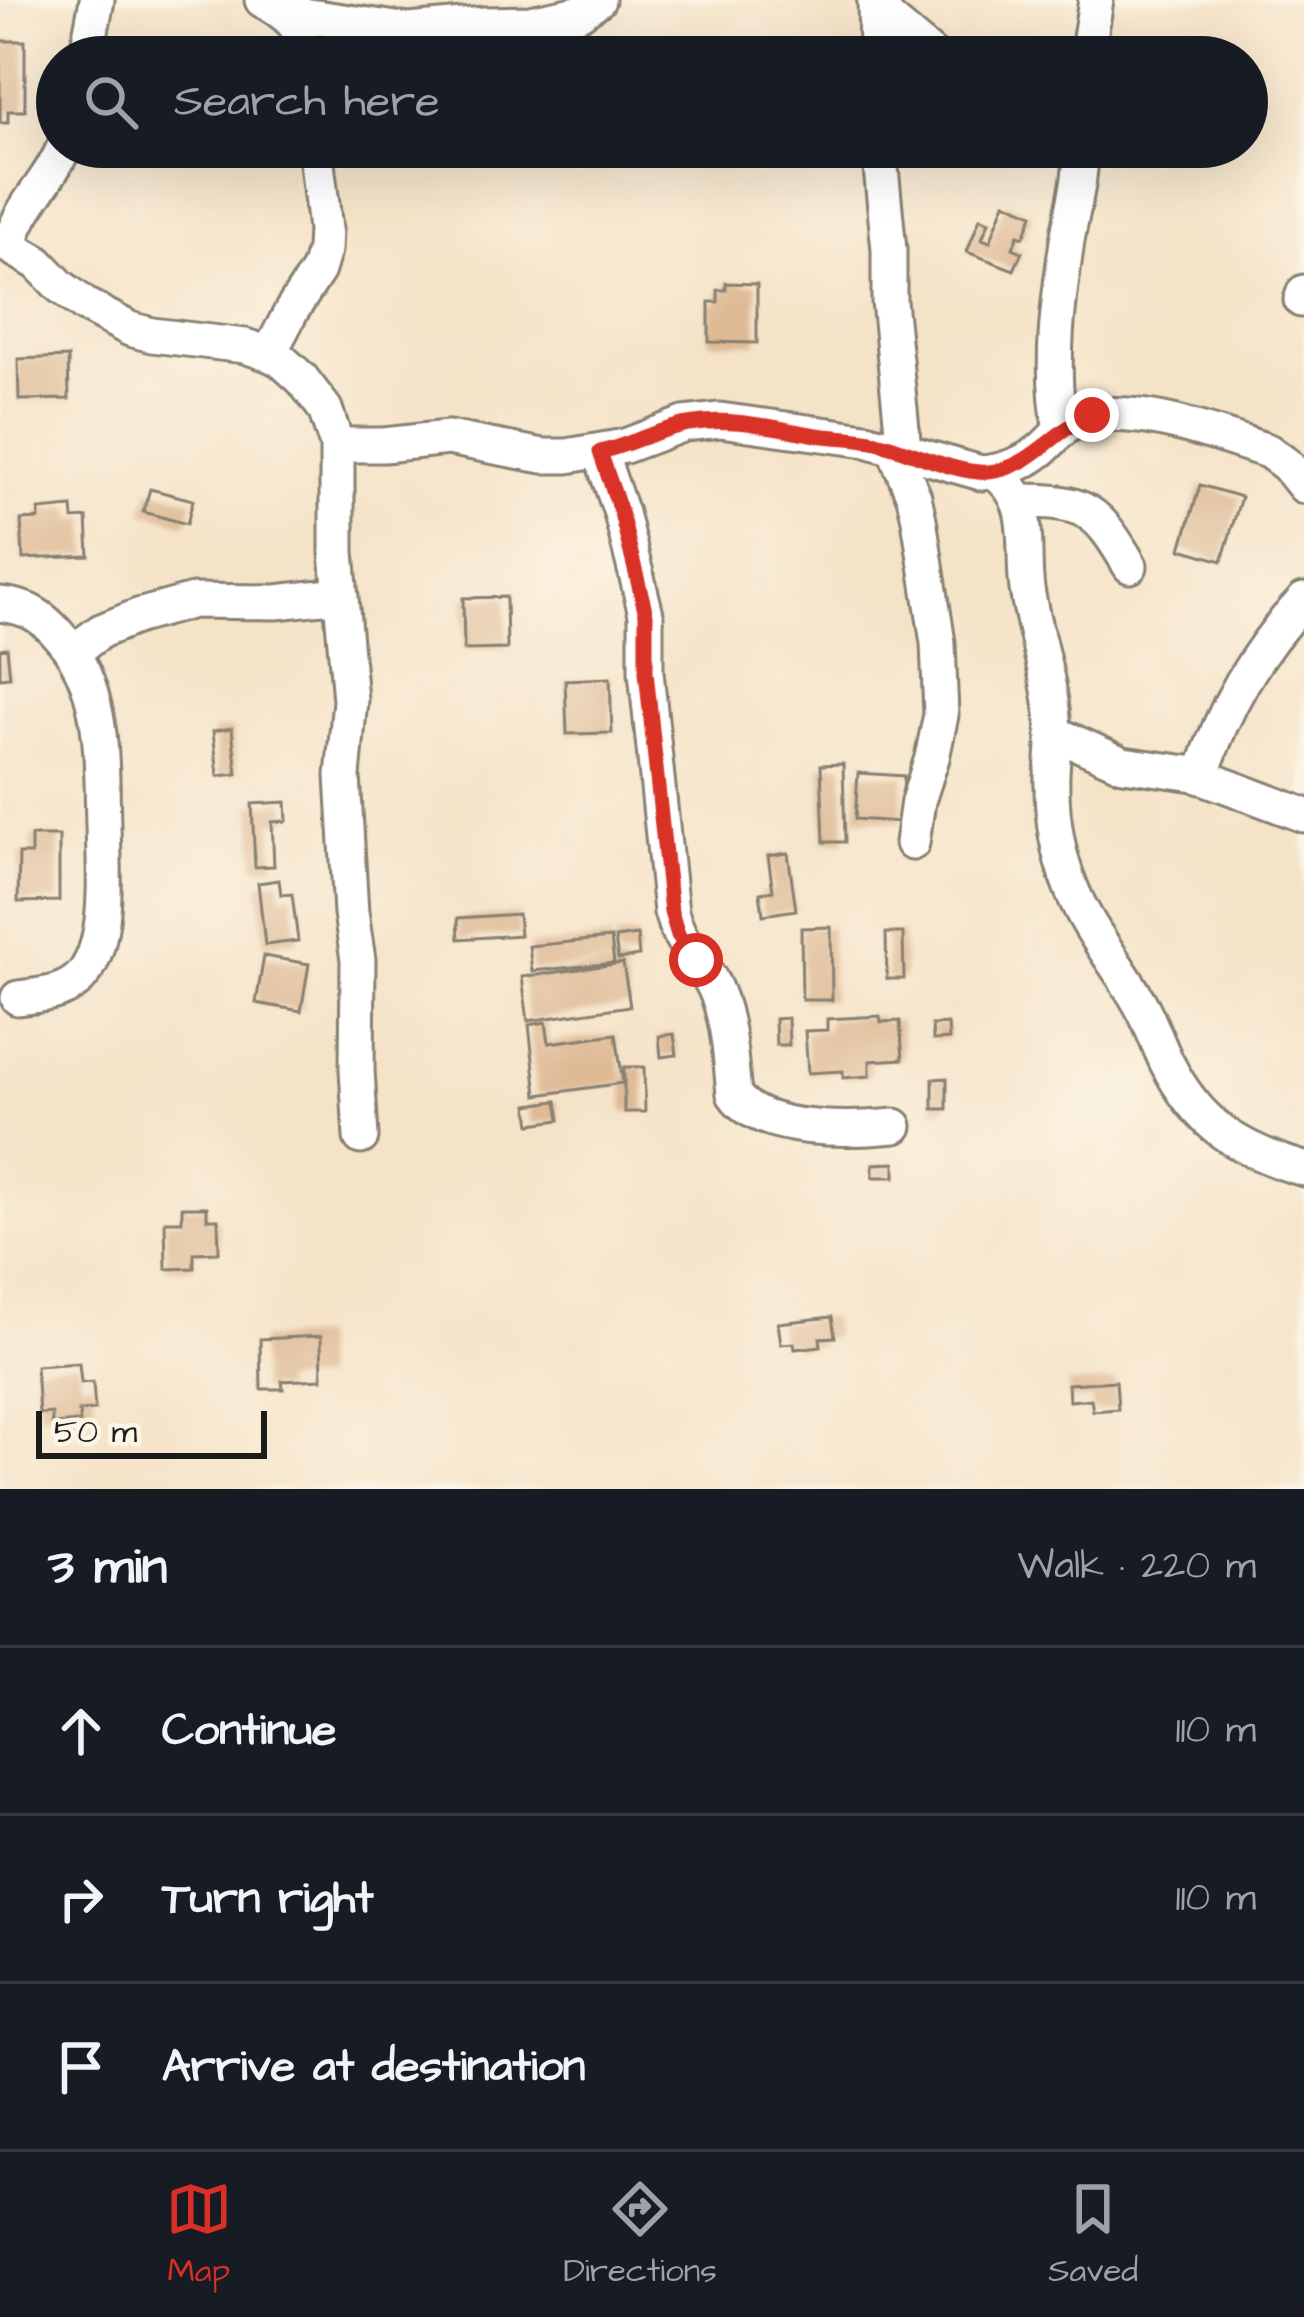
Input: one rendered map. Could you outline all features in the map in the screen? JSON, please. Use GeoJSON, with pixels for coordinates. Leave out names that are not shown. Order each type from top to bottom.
{"type":"FeatureCollection","features":[{"type":"Feature","properties":{"kind":"street"},"geometry":{"type":"LineString","coordinates":[[90,36],[97,0]]}},
{"type":"Feature","properties":{"kind":"street"},"geometry":{"type":"LineString","coordinates":[[274,4],[409,31],[530,23],[579,13],[598,0]]}},
{"type":"Feature","properties":{"kind":"street"},"geometry":{"type":"LineString","coordinates":[[1090,36],[1096,0]]}},
{"type":"Feature","properties":{"kind":"street"},"geometry":{"type":"LineString","coordinates":[[875,2],[876,36]]}},
{"type":"Feature","properties":{"kind":"street"},"geometry":{"type":"LineString","coordinates":[[875,2],[910,36]]}},
{"type":"Feature","properties":{"kind":"street"},"geometry":{"type":"LineString","coordinates":[[274,4],[301,36]]}},
{"type":"Feature","properties":{"kind":"street"},"geometry":{"type":"LineString","coordinates":[[53,168],[5,243],[38,263],[86,305],[130,329],[245,346],[281,360],[325,409],[338,445],[336,513],[350,700],[343,776],[358,960],[361,1138]]}},
{"type":"Feature","properties":{"kind":"street"},"geometry":{"type":"LineString","coordinates":[[269,353],[318,270],[324,250],[318,168]]}},
{"type":"Feature","properties":{"kind":"street"},"geometry":{"type":"LineString","coordinates":[[881,168],[898,447],[920,519],[938,643],[939,730],[911,843]]}},
{"type":"Feature","properties":{"kind":"street"},"geometry":{"type":"LineString","coordinates":[[1061,430],[1053,370],[1067,241],[1081,168]]}},
{"type":"Feature","properties":{"kind":"street"},"geometry":{"type":"LineString","coordinates":[[338,445],[448,437],[543,456],[600,452],[685,424],[720,421],[866,440],[971,472],[994,472],[1032,456],[1075,421],[1124,412],[1268,451],[1304,486]]}},
{"type":"Feature","properties":{"kind":"street"},"geometry":{"type":"LineString","coordinates":[[600,452],[646,614],[646,672],[671,912],[678,935],[711,981],[721,1007],[734,1094],[756,1114],[821,1129],[896,1126]]}},
{"type":"Feature","properties":{"kind":"street"},"geometry":{"type":"LineString","coordinates":[[994,472],[1019,501],[1027,588],[1049,686],[1054,819],[1065,871],[1092,932],[1126,980],[1178,1082],[1201,1112],[1247,1150],[1304,1169]]}},
{"type":"Feature","properties":{"kind":"street"},"geometry":{"type":"LineString","coordinates":[[1019,501],[1055,501],[1089,512],[1112,532],[1130,566]]}},
{"type":"Feature","properties":{"kind":"street"},"geometry":{"type":"LineString","coordinates":[[73,652],[101,632],[138,616],[193,601],[276,602],[340,595]]}},
{"type":"Feature","properties":{"kind":"street"},"geometry":{"type":"LineString","coordinates":[[1201,776],[1214,737],[1251,665],[1304,600]]}},
{"type":"Feature","properties":{"kind":"street"},"geometry":{"type":"LineString","coordinates":[[0,604],[38,614],[73,652],[91,687],[102,750],[103,913],[92,959],[67,989],[18,998]]}},
{"type":"Feature","properties":{"kind":"street"},"geometry":{"type":"LineString","coordinates":[[1054,733],[1123,764],[1201,776],[1304,815]]}},
{"type":"Feature","properties":{"kind":"building"},"geometry":{"type":"Polygon","coordinates":[[[0,41],[25,41],[25,111],[8,111],[8,123],[0,123],[0,41]]]}},
{"type":"Feature","properties":{"kind":"building"},"geometry":{"type":"Polygon","coordinates":[[[1005,202],[1033,214],[1024,237],[1018,235],[1013,248],[1022,252],[1014,270],[967,252],[980,218],[989,222],[982,239],[990,242],[1005,202]]]}},
{"type":"Feature","properties":{"kind":"building"},"geometry":{"type":"Polygon","coordinates":[[[726,283],[757,284],[757,343],[709,342],[709,302],[718,302],[718,290],[726,290],[726,283]]]}},
{"type":"Feature","properties":{"kind":"building"},"geometry":{"type":"Polygon","coordinates":[[[68,357],[69,399],[19,400],[18,359],[68,357]]]}},
{"type":"Feature","properties":{"kind":"building"},"geometry":{"type":"Polygon","coordinates":[[[1200,485],[1241,497],[1222,561],[1181,549],[1200,485]]]}},
{"type":"Feature","properties":{"kind":"building"},"geometry":{"type":"Polygon","coordinates":[[[150,489],[193,500],[187,524],[143,512],[150,489]]]}},
{"type":"Feature","properties":{"kind":"building"},"geometry":{"type":"Polygon","coordinates":[[[72,507],[73,519],[87,518],[89,556],[23,559],[21,520],[39,519],[39,510],[72,507]]]}},
{"type":"Feature","properties":{"kind":"building"},"geometry":{"type":"Polygon","coordinates":[[[506,597],[507,649],[464,650],[463,598],[506,597]]]}},
{"type":"Feature","properties":{"kind":"building"},"geometry":{"type":"Polygon","coordinates":[[[7,648],[10,677],[0,678],[0,649],[7,648]]]}},
{"type":"Feature","properties":{"kind":"building"},"geometry":{"type":"Polygon","coordinates":[[[610,678],[612,733],[567,734],[565,680],[610,678]]]}},
{"type":"Feature","properties":{"kind":"building"},"geometry":{"type":"Polygon","coordinates":[[[232,728],[237,774],[218,776],[213,731],[232,728]]]}},
{"type":"Feature","properties":{"kind":"building"},"geometry":{"type":"Polygon","coordinates":[[[843,764],[845,842],[824,842],[821,765],[843,764]]]}},
{"type":"Feature","properties":{"kind":"building"},"geometry":{"type":"Polygon","coordinates":[[[858,773],[904,776],[901,822],[855,819],[858,773]]]}},
{"type":"Feature","properties":{"kind":"building"},"geometry":{"type":"Polygon","coordinates":[[[286,802],[287,821],[272,822],[274,866],[255,867],[252,804],[286,802]]]}},
{"type":"Feature","properties":{"kind":"building"},"geometry":{"type":"Polygon","coordinates":[[[31,836],[59,836],[59,901],[18,902],[19,854],[31,854],[31,836]]]}},
{"type":"Feature","properties":{"kind":"building"},"geometry":{"type":"Polygon","coordinates":[[[788,853],[796,910],[763,915],[760,893],[773,891],[768,856],[788,853]]]}},
{"type":"Feature","properties":{"kind":"building"},"geometry":{"type":"Polygon","coordinates":[[[279,880],[281,895],[292,894],[298,941],[265,945],[258,883],[279,880]]]}},
{"type":"Feature","properties":{"kind":"building"},"geometry":{"type":"Polygon","coordinates":[[[518,914],[520,935],[459,939],[458,918],[518,914]]]}},
{"type":"Feature","properties":{"kind":"building"},"geometry":{"type":"Polygon","coordinates":[[[831,927],[832,1000],[802,1000],[801,928],[831,927]]]}},
{"type":"Feature","properties":{"kind":"building"},"geometry":{"type":"Polygon","coordinates":[[[886,933],[903,933],[904,979],[887,979],[886,933]]]}},
{"type":"Feature","properties":{"kind":"building"},"geometry":{"type":"Polygon","coordinates":[[[637,935],[639,956],[618,959],[615,938],[637,935]]]}},
{"type":"Feature","properties":{"kind":"building"},"geometry":{"type":"Polygon","coordinates":[[[611,938],[614,963],[532,971],[529,946],[611,938]]]}},
{"type":"Feature","properties":{"kind":"building"},"geometry":{"type":"Polygon","coordinates":[[[264,956],[309,964],[301,1011],[256,1003],[264,956]]]}},
{"type":"Feature","properties":{"kind":"building"},"geometry":{"type":"Polygon","coordinates":[[[623,963],[630,1006],[528,1021],[522,977],[623,963]]]}},
{"type":"Feature","properties":{"kind":"building"},"geometry":{"type":"Polygon","coordinates":[[[880,1016],[881,1022],[900,1021],[903,1059],[870,1061],[870,1076],[843,1078],[843,1071],[808,1073],[805,1031],[827,1030],[827,1019],[880,1016]]]}},
{"type":"Feature","properties":{"kind":"building"},"geometry":{"type":"Polygon","coordinates":[[[788,1018],[789,1045],[776,1045],[775,1019],[788,1018]]]}},
{"type":"Feature","properties":{"kind":"building"},"geometry":{"type":"Polygon","coordinates":[[[546,1022],[549,1043],[616,1034],[623,1083],[537,1095],[529,1025],[546,1022]]]}},
{"type":"Feature","properties":{"kind":"building"},"geometry":{"type":"Polygon","coordinates":[[[948,1024],[949,1039],[933,1040],[932,1025],[948,1024]]]}},
{"type":"Feature","properties":{"kind":"building"},"geometry":{"type":"Polygon","coordinates":[[[674,1034],[677,1055],[661,1057],[659,1036],[674,1034]]]}},
{"type":"Feature","properties":{"kind":"building"},"geometry":{"type":"Polygon","coordinates":[[[624,1067],[644,1067],[645,1112],[624,1112],[624,1067]]]}},
{"type":"Feature","properties":{"kind":"building"},"geometry":{"type":"Polygon","coordinates":[[[947,1078],[947,1109],[933,1109],[933,1079],[947,1078]]]}},
{"type":"Feature","properties":{"kind":"building"},"geometry":{"type":"Polygon","coordinates":[[[557,1101],[560,1120],[531,1124],[528,1105],[557,1101]]]}},
{"type":"Feature","properties":{"kind":"building"},"geometry":{"type":"Polygon","coordinates":[[[895,1163],[895,1177],[873,1177],[873,1164],[895,1163]]]}},
{"type":"Feature","properties":{"kind":"building"},"geometry":{"type":"Polygon","coordinates":[[[182,1207],[207,1207],[207,1219],[218,1219],[219,1252],[194,1253],[194,1268],[166,1269],[165,1221],[182,1221],[182,1207]]]}},
{"type":"Feature","properties":{"kind":"building"},"geometry":{"type":"Polygon","coordinates":[[[832,1317],[835,1337],[820,1338],[821,1346],[795,1349],[794,1343],[781,1344],[778,1323],[832,1317]]]}},
{"type":"Feature","properties":{"kind":"building"},"geometry":{"type":"Polygon","coordinates":[[[321,1336],[322,1379],[282,1381],[283,1389],[261,1389],[260,1339],[321,1336]]]}},
{"type":"Feature","properties":{"kind":"building"},"geometry":{"type":"Polygon","coordinates":[[[79,1363],[81,1383],[93,1382],[95,1410],[79,1411],[80,1422],[52,1424],[52,1413],[39,1414],[36,1366],[79,1363]]]}},
{"type":"Feature","properties":{"kind":"building"},"geometry":{"type":"Polygon","coordinates":[[[1116,1381],[1118,1409],[1093,1411],[1091,1399],[1069,1401],[1068,1384],[1116,1381]]]}},
{"type":"Feature","properties":{"kind":"route"},"geometry":{"type":"LineString","coordinates":[[696,960],[678,935],[671,912],[646,672],[646,614],[600,452],[685,424],[735,421],[866,440],[971,472],[994,472],[1032,456],[1061,430],[1092,415]]}}]}
